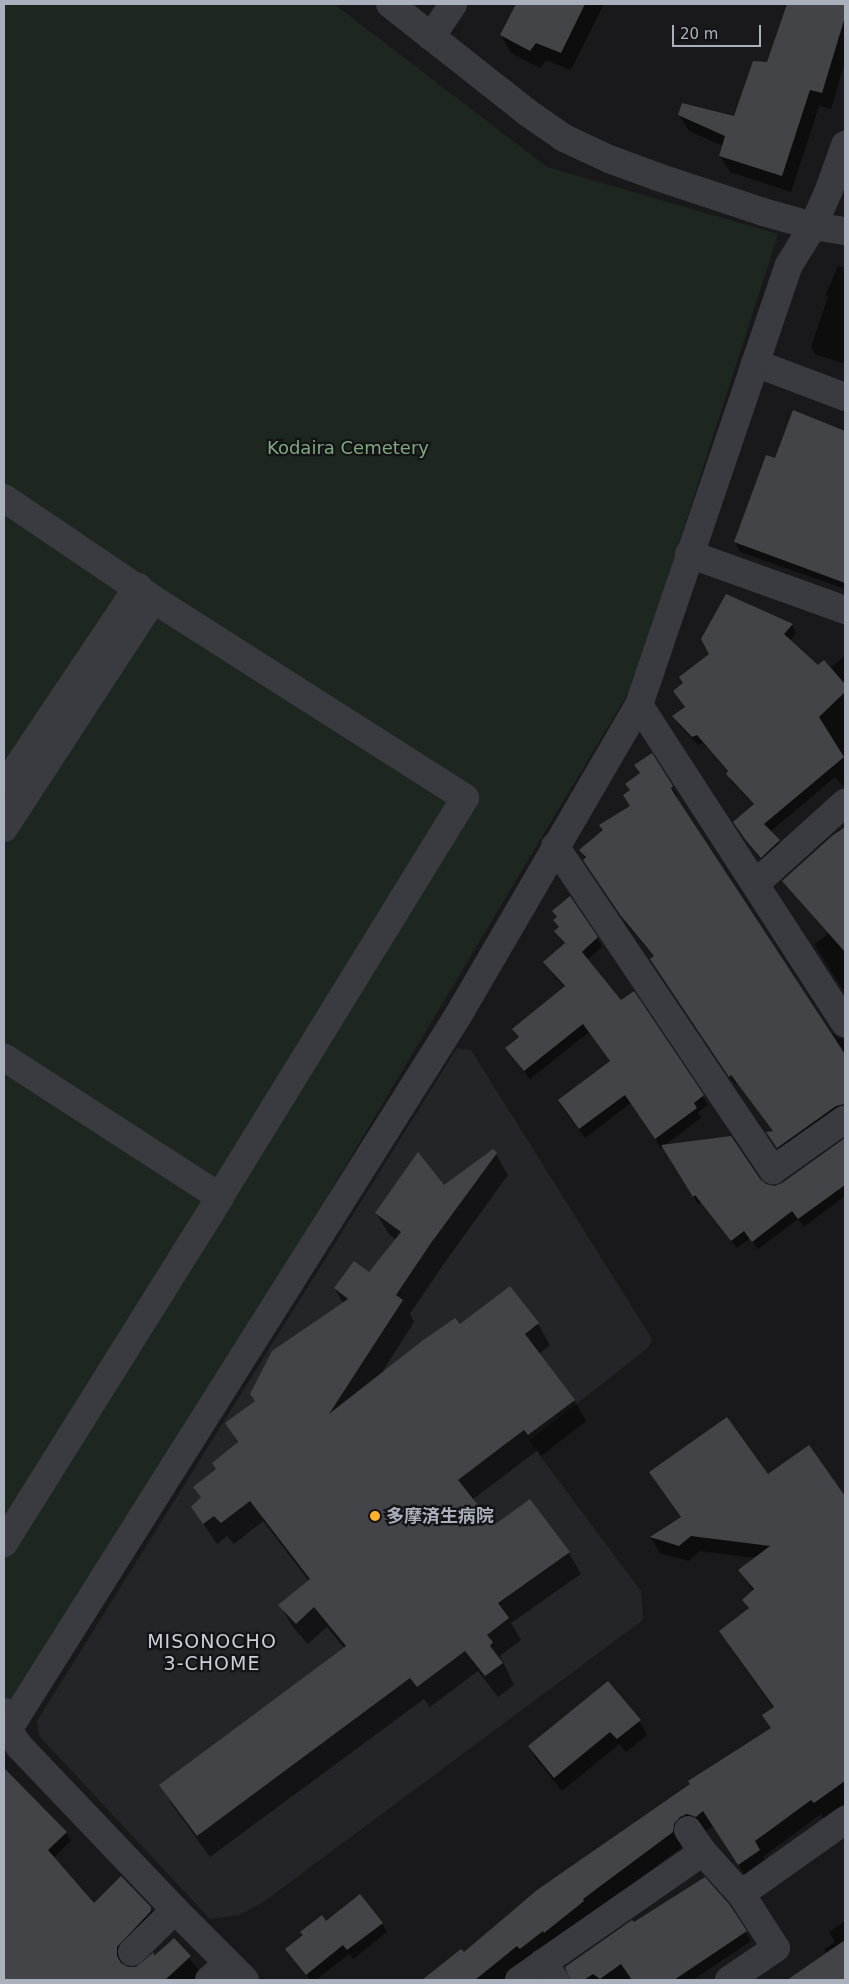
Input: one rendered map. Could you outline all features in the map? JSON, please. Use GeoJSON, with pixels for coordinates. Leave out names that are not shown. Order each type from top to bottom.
{"type":"FeatureCollection","features":[{"type":"Feature","properties":{"kind":"street"},"geometry":{"type":"LineString","coordinates":[[390,4],[564,138],[609,159],[658,177],[763,212],[813,226],[845,232]]}},
{"type":"Feature","properties":{"kind":"street"},"geometry":{"type":"LineString","coordinates":[[431,37],[453,4]]}},
{"type":"Feature","properties":{"kind":"street"},"geometry":{"type":"LineString","coordinates":[[227,1974],[175,1910],[9,1738],[458,1014],[639,706],[689,554],[789,265],[813,226],[829,190],[845,144]]}},
{"type":"Feature","properties":{"kind":"street"},"geometry":{"type":"LineString","coordinates":[[755,362],[845,397]]}},
{"type":"Feature","properties":{"kind":"street"},"geometry":{"type":"LineString","coordinates":[[4,498],[146,593],[465,798],[220,1197],[4,1543]]}},
{"type":"Feature","properties":{"kind":"street"},"geometry":{"type":"LineString","coordinates":[[689,554],[845,610]]}},
{"type":"Feature","properties":{"kind":"street"},"geometry":{"type":"LineString","coordinates":[[4,788],[146,593]]}},
{"type":"Feature","properties":{"kind":"street"},"geometry":{"type":"LineString","coordinates":[[4,828],[146,593]]}},
{"type":"Feature","properties":{"kind":"street"},"geometry":{"type":"LineString","coordinates":[[639,706],[756,883],[845,1023]]}},
{"type":"Feature","properties":{"kind":"street"},"geometry":{"type":"LineString","coordinates":[[756,883],[845,803]]}},
{"type":"Feature","properties":{"kind":"street"},"geometry":{"type":"LineString","coordinates":[[555,846],[773,1170],[845,1119]]}},
{"type":"Feature","properties":{"kind":"street"},"geometry":{"type":"LineString","coordinates":[[4,1057],[220,1197]]}},
{"type":"Feature","properties":{"kind":"street"},"geometry":{"type":"LineString","coordinates":[[741,1894],[845,1820]]}},
{"type":"Feature","properties":{"kind":"street"},"geometry":{"type":"LineString","coordinates":[[688,1830],[703,1852],[741,1894],[776,1948],[729,1980]]}},
{"type":"Feature","properties":{"kind":"street"},"geometry":{"type":"LineString","coordinates":[[519,1980],[549,1972],[703,1852]]}},
{"type":"Feature","properties":{"kind":"street"},"geometry":{"type":"LineString","coordinates":[[132,1952],[175,1910]]}},
{"type":"Feature","properties":{"kind":"shaded area","name":"多摩済生病院"},"geometry":{"type":"Polygon","coordinates":[[[457,1048],[471,1050],[652,1339],[648,1348],[529,1441],[641,1591],[643,1620],[262,1903],[239,1915],[210,1919],[39,1736],[37,1721],[457,1048]]]}},
{"type":"Feature","properties":{"kind":"green space","name":"Kodaira Cemetery"},"geometry":{"type":"Polygon","coordinates":[[[4,4],[334,4],[547,167],[778,234],[634,683],[285,1267],[4,1718],[4,4]]]}},
{"type":"Feature","properties":{"kind":"building"},"geometry":{"type":"Polygon","coordinates":[[[516,4],[585,4],[561,53],[536,43],[530,51],[500,35],[516,4]]]}},
{"type":"Feature","properties":{"kind":"building"},"geometry":{"type":"Polygon","coordinates":[[[787,4],[845,4],[845,17],[822,93],[810,90],[782,176],[719,156],[725,136],[678,115],[682,103],[734,116],[753,61],[767,62],[787,4]]]}},
{"type":"Feature","properties":{"kind":"building"},"geometry":{"type":"Polygon","coordinates":[[[793,410],[845,431],[845,583],[734,542],[766,455],[775,458],[793,410]]]}},
{"type":"Feature","properties":{"kind":"building"},"geometry":{"type":"Polygon","coordinates":[[[726,594],[793,624],[784,634],[818,665],[824,660],[845,684],[845,692],[819,717],[844,757],[764,824],[780,840],[761,858],[733,822],[754,804],[726,774],[728,771],[697,735],[692,737],[672,716],[685,707],[673,691],[683,683],[679,677],[709,654],[701,639],[726,594]]]}},
{"type":"Feature","properties":{"kind":"building"},"geometry":{"type":"Polygon","coordinates":[[[652,753],[673,786],[671,788],[675,795],[845,1054],[845,1104],[836,1106],[777,1148],[766,1132],[773,1131],[731,1075],[729,1077],[650,959],[654,956],[621,916],[583,860],[586,857],[579,850],[603,830],[599,825],[630,806],[623,795],[630,790],[625,784],[640,773],[634,765],[652,753]]]}},
{"type":"Feature","properties":{"kind":"building"},"geometry":{"type":"Polygon","coordinates":[[[845,827],[845,952],[782,881],[832,836],[845,827]]]}},
{"type":"Feature","properties":{"kind":"building"},"geometry":{"type":"Polygon","coordinates":[[[570,896],[598,937],[582,952],[621,1000],[634,991],[704,1095],[694,1103],[697,1108],[655,1139],[625,1095],[579,1129],[558,1100],[610,1061],[583,1024],[524,1071],[505,1048],[519,1037],[512,1029],[565,986],[543,962],[565,943],[554,931],[559,927],[553,920],[557,917],[552,911],[570,896]]]}},
{"type":"Feature","properties":{"kind":"building"},"geometry":{"type":"Polygon","coordinates":[[[731,1136],[760,1179],[766,1184],[774,1186],[782,1183],[845,1138],[845,1185],[798,1219],[792,1211],[752,1242],[744,1231],[731,1241],[695,1195],[693,1197],[661,1145],[731,1136]]]}},
{"type":"Feature","properties":{"kind":"building"},"geometry":{"type":"Polygon","coordinates":[[[493,1149],[497,1153],[431,1243],[396,1295],[403,1300],[329,1414],[422,1341],[455,1318],[460,1324],[510,1286],[539,1323],[525,1334],[575,1400],[528,1435],[524,1430],[458,1480],[494,1525],[530,1499],[570,1552],[498,1603],[509,1618],[487,1635],[493,1642],[490,1646],[503,1663],[485,1676],[465,1651],[417,1687],[410,1678],[197,1836],[159,1785],[346,1646],[314,1607],[296,1624],[278,1605],[310,1579],[250,1501],[221,1523],[214,1516],[203,1524],[191,1507],[201,1497],[193,1487],[216,1469],[212,1463],[238,1442],[225,1423],[255,1401],[250,1394],[272,1351],[348,1299],[334,1288],[354,1261],[369,1272],[401,1232],[375,1213],[418,1152],[444,1185],[493,1149]]]}},
{"type":"Feature","properties":{"kind":"building"},"geometry":{"type":"Polygon","coordinates":[[[727,1417],[768,1474],[809,1445],[845,1496],[845,1781],[814,1803],[811,1800],[755,1841],[760,1850],[738,1865],[703,1811],[696,1817],[687,1814],[680,1817],[674,1824],[673,1832],[583,1899],[584,1901],[544,1933],[543,1931],[520,1949],[517,1946],[475,1980],[422,1980],[461,1949],[464,1952],[537,1890],[690,1784],[688,1781],[771,1728],[762,1715],[774,1707],[719,1631],[749,1608],[742,1600],[754,1589],[738,1570],[770,1546],[691,1536],[679,1546],[650,1537],[681,1517],[649,1472],[727,1417]]]}},
{"type":"Feature","properties":{"kind":"building"},"geometry":{"type":"Polygon","coordinates":[[[608,1681],[641,1720],[617,1739],[610,1732],[554,1778],[528,1746],[608,1681]]]}},
{"type":"Feature","properties":{"kind":"building"},"geometry":{"type":"Polygon","coordinates":[[[4,1768],[67,1832],[48,1850],[94,1903],[121,1876],[151,1907],[151,1911],[117,1947],[117,1956],[121,1963],[128,1967],[136,1967],[154,1952],[154,1956],[174,1938],[191,1956],[165,1980],[4,1980],[4,1768]]]}},
{"type":"Feature","properties":{"kind":"building"},"geometry":{"type":"Polygon","coordinates":[[[705,1877],[729,1904],[747,1931],[674,1980],[632,1980],[621,1964],[600,1979],[593,1974],[584,1980],[570,1980],[565,1967],[632,1920],[634,1922],[705,1877]]]}},
{"type":"Feature","properties":{"kind":"building"},"geometry":{"type":"Polygon","coordinates":[[[360,1894],[383,1923],[347,1950],[343,1945],[306,1975],[285,1949],[303,1935],[300,1932],[322,1915],[326,1921],[360,1894]]]}},
{"type":"Feature","properties":{"kind":"building"},"geometry":{"type":"Polygon","coordinates":[[[845,1940],[845,1980],[787,1980],[845,1940]]]}},
{"type":"Feature","properties":{"kind":"place","name":"多摩済生病院"},"geometry":{"type":"Point","coordinates":[375,1516]}},
{"type":"Feature","properties":{"kind":"district","name":"MISONOCHO 3-CHOME"},"geometry":{"type":"Point","coordinates":[212,1653]}}]}
